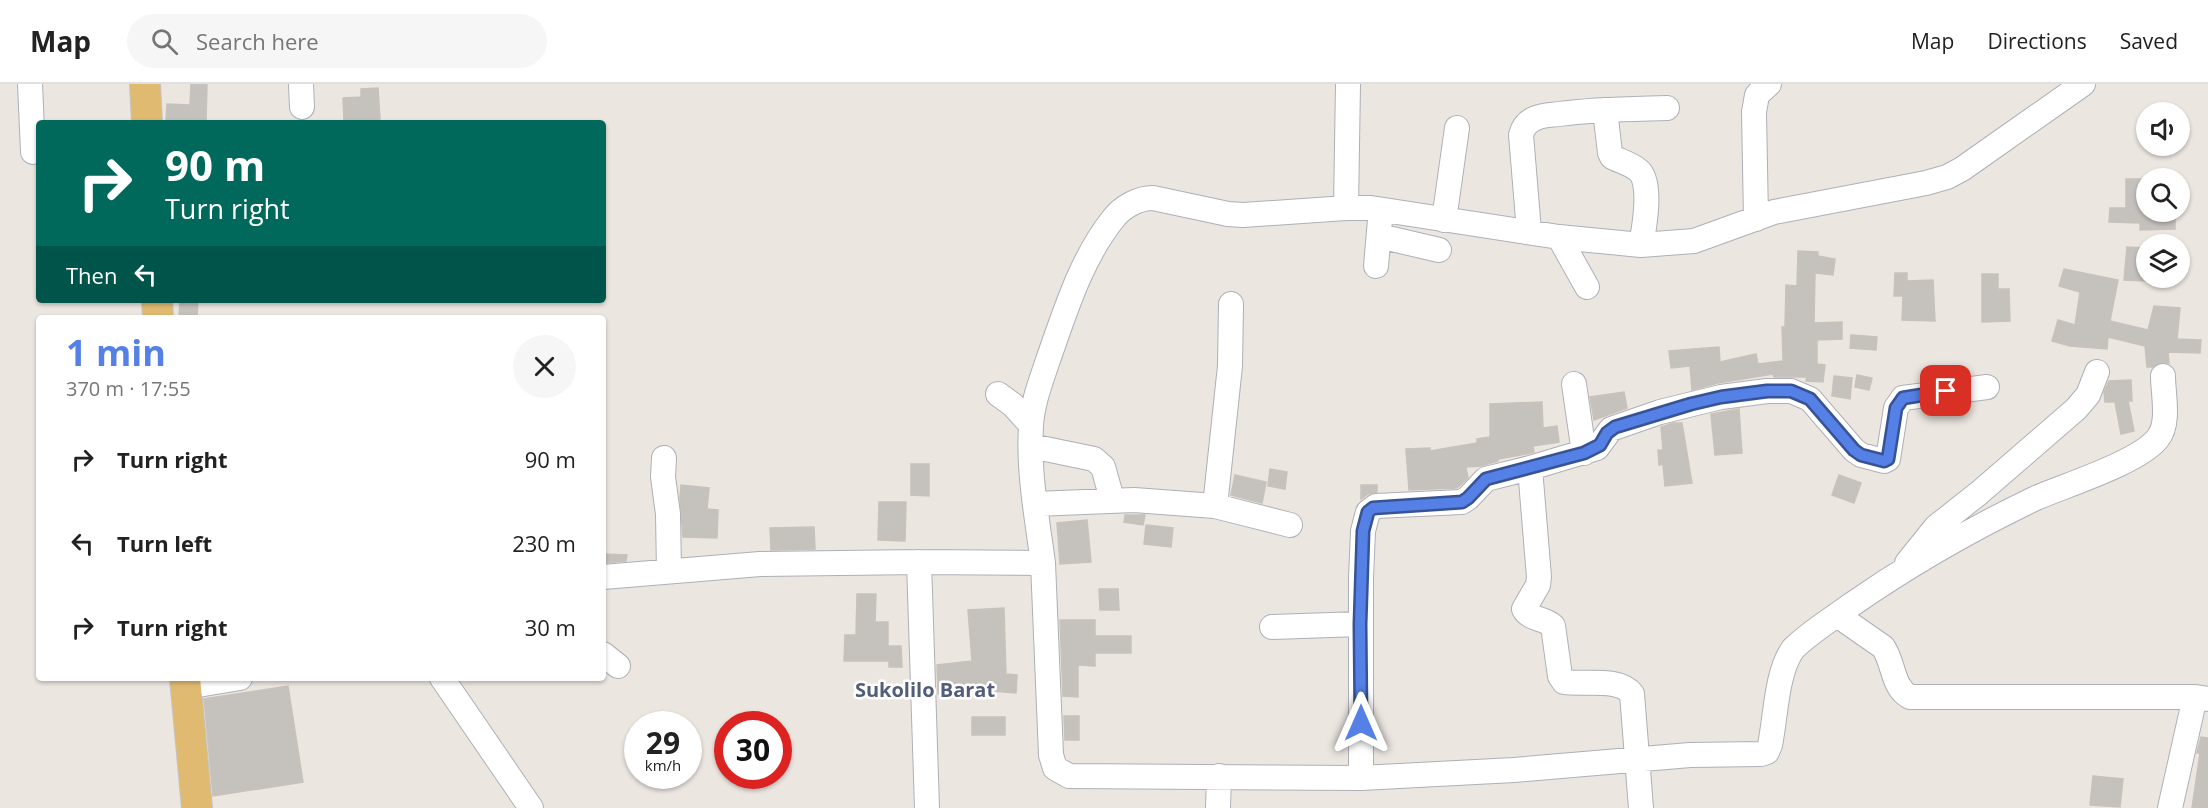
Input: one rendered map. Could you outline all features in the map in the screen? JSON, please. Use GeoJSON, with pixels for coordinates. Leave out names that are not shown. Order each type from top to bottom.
{"type":"FeatureCollection","features":[{"type":"Feature","properties":{"kind":"main road"},"geometry":{"type":"LineString","coordinates":[[145,84],[147,120]]}},
{"type":"Feature","properties":{"kind":"main road"},"geometry":{"type":"LineString","coordinates":[[186,683],[197,808]]}},
{"type":"Feature","properties":{"kind":"street"},"geometry":{"type":"LineString","coordinates":[[30,84],[33,152]]}},
{"type":"Feature","properties":{"kind":"street"},"geometry":{"type":"LineString","coordinates":[[1346,208],[1348,84]]}},
{"type":"Feature","properties":{"kind":"street"},"geometry":{"type":"LineString","coordinates":[[1756,219],[1755,98],[1761,89],[1769,84]]}},
{"type":"Feature","properties":{"kind":"street"},"geometry":{"type":"LineString","coordinates":[[2083,84],[1981,156],[1947,177],[1793,208],[1694,241],[1641,245],[1559,237],[1381,209],[1346,208],[1254,216],[1228,214],[1153,198],[1129,205],[1114,218],[1096,242],[1075,286],[1043,374],[1031,435],[1035,504],[1043,563],[1051,755],[1055,768],[1069,776],[1084,777],[1361,778],[1514,770],[1690,754],[1757,755],[1767,752],[1777,699],[1789,654],[1798,644],[1902,570],[1997,518],[2037,498],[2134,457],[2154,443],[2164,425],[2163,376]]}},
{"type":"Feature","properties":{"kind":"street"},"geometry":{"type":"LineString","coordinates":[[1529,231],[1521,135],[1524,127],[1536,117],[1605,110],[1667,108]]}},
{"type":"Feature","properties":{"kind":"street"},"geometry":{"type":"LineString","coordinates":[[1605,110],[1609,151],[1612,157],[1640,171],[1643,179],[1646,203],[1641,245]]}},
{"type":"Feature","properties":{"kind":"street"},"geometry":{"type":"LineString","coordinates":[[1444,220],[1457,128]]}},
{"type":"Feature","properties":{"kind":"street"},"geometry":{"type":"LineString","coordinates":[[1376,266],[1381,209]]}},
{"type":"Feature","properties":{"kind":"street"},"geometry":{"type":"LineString","coordinates":[[1378,236],[1439,250]]}},
{"type":"Feature","properties":{"kind":"street"},"geometry":{"type":"LineString","coordinates":[[1559,237],[1587,287]]}},
{"type":"Feature","properties":{"kind":"street"},"geometry":{"type":"LineString","coordinates":[[1215,506],[1230,366],[1231,304]]}},
{"type":"Feature","properties":{"kind":"street"},"geometry":{"type":"LineString","coordinates":[[1902,570],[1936,527],[2076,409],[2088,395],[2097,372]]}},
{"type":"Feature","properties":{"kind":"street"},"geometry":{"type":"LineString","coordinates":[[1574,384],[1584,453]]}},
{"type":"Feature","properties":{"kind":"street"},"geometry":{"type":"LineString","coordinates":[[1361,778],[1360,624],[1363,531],[1370,509],[1376,506],[1462,502],[1486,479],[1584,453],[1600,445],[1611,429],[1660,412],[1721,397],[1767,391],[1791,391],[1810,399],[1854,450],[1861,455],[1884,461],[1888,459],[1896,408],[1903,398],[1987,387]]}},
{"type":"Feature","properties":{"kind":"street"},"geometry":{"type":"LineString","coordinates":[[998,394],[1013,405],[1031,435],[1094,459],[1103,467],[1112,499]]}},
{"type":"Feature","properties":{"kind":"street"},"geometry":{"type":"LineString","coordinates":[[664,458],[663,477],[668,514],[669,571]]}},
{"type":"Feature","properties":{"kind":"street"},"geometry":{"type":"LineString","coordinates":[[1530,468],[1539,577],[1538,585],[1524,607],[1525,611],[1528,615],[1550,622],[1553,627],[1560,676],[1564,682],[1616,684],[1629,689],[1634,700],[1636,760],[1641,808]]}},
{"type":"Feature","properties":{"kind":"street"},"geometry":{"type":"LineString","coordinates":[[1035,504],[1112,499],[1215,506],[1290,525]]}},
{"type":"Feature","properties":{"kind":"street"},"geometry":{"type":"LineString","coordinates":[[919,562],[927,808]]}},
{"type":"Feature","properties":{"kind":"street"},"geometry":{"type":"LineString","coordinates":[[606,577],[760,564],[1043,563]]}},
{"type":"Feature","properties":{"kind":"street"},"geometry":{"type":"LineString","coordinates":[[1837,615],[1883,647],[1888,653],[1900,689],[1910,697],[2201,698],[2170,808]]}},
{"type":"Feature","properties":{"kind":"street"},"geometry":{"type":"LineString","coordinates":[[1272,627],[1360,624]]}},
{"type":"Feature","properties":{"kind":"street"},"geometry":{"type":"LineString","coordinates":[[186,683],[208,681]]}},
{"type":"Feature","properties":{"kind":"street"},"geometry":{"type":"LineString","coordinates":[[444,681],[531,808]]}},
{"type":"Feature","properties":{"kind":"street"},"geometry":{"type":"LineString","coordinates":[[1218,808],[1219,776]]}},
{"type":"Feature","properties":{"kind":"building"},"geometry":{"type":"Polygon","coordinates":[[[191,84],[207,84],[206,120],[166,120],[167,104],[190,105],[191,84]]]}},
{"type":"Feature","properties":{"kind":"building"},"geometry":{"type":"Polygon","coordinates":[[[378,88],[380,119],[344,120],[343,98],[361,97],[361,89],[378,88]]]}},
{"type":"Feature","properties":{"kind":"building"},"geometry":{"type":"Polygon","coordinates":[[[2126,179],[2136,179],[2136,222],[2175,222],[2175,229],[2140,230],[2140,223],[2109,222],[2110,208],[2126,208],[2126,179]]]}},
{"type":"Feature","properties":{"kind":"building"},"geometry":{"type":"Polygon","coordinates":[[[2127,247],[2136,247],[2136,281],[2124,280],[2127,247]]]}},
{"type":"Feature","properties":{"kind":"building"},"geometry":{"type":"Polygon","coordinates":[[[1798,251],[1818,252],[1818,256],[1835,259],[1833,275],[1815,273],[1814,323],[1842,322],[1842,339],[1817,340],[1817,364],[1825,365],[1823,382],[1806,381],[1807,377],[1774,377],[1773,374],[1718,383],[1692,390],[1690,366],[1671,368],[1669,351],[1719,347],[1720,362],[1756,354],[1758,364],[1783,361],[1782,327],[1785,327],[1786,285],[1797,286],[1798,251]]]}},
{"type":"Feature","properties":{"kind":"building"},"geometry":{"type":"Polygon","coordinates":[[[2064,269],[2118,280],[2110,321],[2148,330],[2154,306],[2180,308],[2177,339],[2201,340],[2200,353],[2168,352],[2169,363],[2162,362],[2153,367],[2147,367],[2145,346],[2108,337],[2107,349],[2070,346],[2052,341],[2058,320],[2075,325],[2080,292],[2059,286],[2064,269]]]}},
{"type":"Feature","properties":{"kind":"building"},"geometry":{"type":"Polygon","coordinates":[[[1895,273],[1907,273],[1907,281],[1933,280],[1935,321],[1902,320],[1903,296],[1894,296],[1895,273]]]}},
{"type":"Feature","properties":{"kind":"building"},"geometry":{"type":"Polygon","coordinates":[[[1982,274],[1998,274],[1998,289],[2009,289],[2010,321],[1982,322],[1982,274]]]}},
{"type":"Feature","properties":{"kind":"building"},"geometry":{"type":"Polygon","coordinates":[[[180,303],[198,303],[197,315],[179,315],[180,303]]]}},
{"type":"Feature","properties":{"kind":"building"},"geometry":{"type":"Polygon","coordinates":[[[1851,335],[1877,337],[1876,350],[1850,348],[1851,335]]]}},
{"type":"Feature","properties":{"kind":"building"},"geometry":{"type":"Polygon","coordinates":[[[1857,375],[1872,378],[1869,390],[1855,387],[1857,375]]]}},
{"type":"Feature","properties":{"kind":"building"},"geometry":{"type":"Polygon","coordinates":[[[1834,376],[1852,378],[1850,399],[1832,396],[1834,376]]]}},
{"type":"Feature","properties":{"kind":"building"},"geometry":{"type":"Polygon","coordinates":[[[2131,380],[2132,401],[2128,401],[2134,431],[2121,434],[2115,402],[2105,402],[2104,392],[2109,381],[2131,380]]]}},
{"type":"Feature","properties":{"kind":"building"},"geometry":{"type":"Polygon","coordinates":[[[1624,392],[1627,408],[1594,420],[1590,397],[1624,392]]]}},
{"type":"Feature","properties":{"kind":"building"},"geometry":{"type":"Polygon","coordinates":[[[1542,402],[1543,428],[1557,426],[1559,442],[1533,446],[1534,452],[1498,459],[1498,461],[1481,466],[1466,467],[1468,478],[1457,488],[1409,490],[1406,449],[1430,448],[1430,451],[1477,443],[1477,439],[1490,437],[1490,404],[1542,402]]]}},
{"type":"Feature","properties":{"kind":"building"},"geometry":{"type":"Polygon","coordinates":[[[1739,409],[1742,453],[1715,455],[1711,414],[1739,409]]]}},
{"type":"Feature","properties":{"kind":"building"},"geometry":{"type":"Polygon","coordinates":[[[1682,423],[1692,483],[1665,486],[1663,464],[1659,465],[1658,450],[1663,450],[1661,427],[1682,423]]]}},
{"type":"Feature","properties":{"kind":"building"},"geometry":{"type":"Polygon","coordinates":[[[911,464],[929,464],[929,496],[911,495],[911,464]]]}},
{"type":"Feature","properties":{"kind":"building"},"geometry":{"type":"Polygon","coordinates":[[[1270,469],[1287,472],[1285,489],[1268,486],[1270,469]]]}},
{"type":"Feature","properties":{"kind":"building"},"geometry":{"type":"Polygon","coordinates":[[[1235,475],[1266,482],[1262,503],[1231,495],[1235,475]]]}},
{"type":"Feature","properties":{"kind":"building"},"geometry":{"type":"Polygon","coordinates":[[[1839,475],[1861,483],[1854,503],[1832,495],[1839,475]]]}},
{"type":"Feature","properties":{"kind":"building"},"geometry":{"type":"Polygon","coordinates":[[[681,485],[709,488],[707,509],[718,510],[717,538],[683,537],[681,485]]]}},
{"type":"Feature","properties":{"kind":"building"},"geometry":{"type":"Polygon","coordinates":[[[1361,485],[1377,485],[1377,492],[1361,499],[1361,485]]]}},
{"type":"Feature","properties":{"kind":"building"},"geometry":{"type":"Polygon","coordinates":[[[879,502],[906,502],[905,541],[878,540],[879,502]]]}},
{"type":"Feature","properties":{"kind":"building"},"geometry":{"type":"Polygon","coordinates":[[[1125,515],[1145,515],[1143,525],[1124,522],[1125,515]]]}},
{"type":"Feature","properties":{"kind":"building"},"geometry":{"type":"Polygon","coordinates":[[[1087,520],[1091,562],[1060,564],[1057,523],[1087,520]]]}},
{"type":"Feature","properties":{"kind":"building"},"geometry":{"type":"Polygon","coordinates":[[[1146,525],[1173,528],[1171,547],[1144,544],[1146,525]]]}},
{"type":"Feature","properties":{"kind":"building"},"geometry":{"type":"Polygon","coordinates":[[[814,527],[815,549],[771,550],[770,528],[814,527]]]}},
{"type":"Feature","properties":{"kind":"building"},"geometry":{"type":"Polygon","coordinates":[[[606,554],[627,555],[626,561],[606,563],[606,554]]]}},
{"type":"Feature","properties":{"kind":"building"},"geometry":{"type":"Polygon","coordinates":[[[1099,589],[1118,589],[1119,610],[1100,610],[1099,589]]]}},
{"type":"Feature","properties":{"kind":"building"},"geometry":{"type":"Polygon","coordinates":[[[857,594],[876,594],[875,622],[888,622],[888,646],[901,646],[902,667],[889,667],[889,661],[844,661],[845,635],[856,635],[857,594]]]}},
{"type":"Feature","properties":{"kind":"building"},"geometry":{"type":"Polygon","coordinates":[[[1004,608],[1006,674],[1017,675],[1016,693],[965,689],[966,691],[938,694],[937,665],[972,661],[968,610],[1004,608]]]}},
{"type":"Feature","properties":{"kind":"building"},"geometry":{"type":"Polygon","coordinates":[[[1060,620],[1095,620],[1095,636],[1131,636],[1131,653],[1095,653],[1095,666],[1078,665],[1078,697],[1063,696],[1060,620]]]}},
{"type":"Feature","properties":{"kind":"building"},"geometry":{"type":"Polygon","coordinates":[[[288,686],[303,782],[213,796],[204,699],[288,686]]]}},
{"type":"Feature","properties":{"kind":"building"},"geometry":{"type":"Polygon","coordinates":[[[1064,716],[1079,716],[1079,740],[1065,740],[1064,716]]]}},
{"type":"Feature","properties":{"kind":"building"},"geometry":{"type":"Polygon","coordinates":[[[972,717],[1005,717],[1005,735],[972,735],[972,717]]]}},
{"type":"Feature","properties":{"kind":"building"},"geometry":{"type":"Polygon","coordinates":[[[2201,737],[2208,738],[2208,808],[2192,808],[2200,753],[2197,753],[2201,737]]]}},
{"type":"Feature","properties":{"kind":"building"},"geometry":{"type":"Polygon","coordinates":[[[2093,776],[2123,779],[2120,807],[2090,805],[2093,776]]]}},
{"type":"Feature","properties":{"kind":"district","name":"Sukolilo Barat"},"geometry":{"type":"Point","coordinates":[925,690]}},
{"type":"Feature","properties":{"kind":"route"},"geometry":{"type":"LineString","coordinates":[[1361,723],[1360,624],[1363,531],[1368,512],[1376,506],[1462,502],[1486,479],[1597,448],[1607,433],[1615,427],[1691,404],[1721,397],[1767,391],[1791,391],[1802,394],[1810,399],[1854,450],[1861,455],[1884,461],[1888,459],[1896,408],[1900,400],[1925,393],[1946,391]]}}]}
